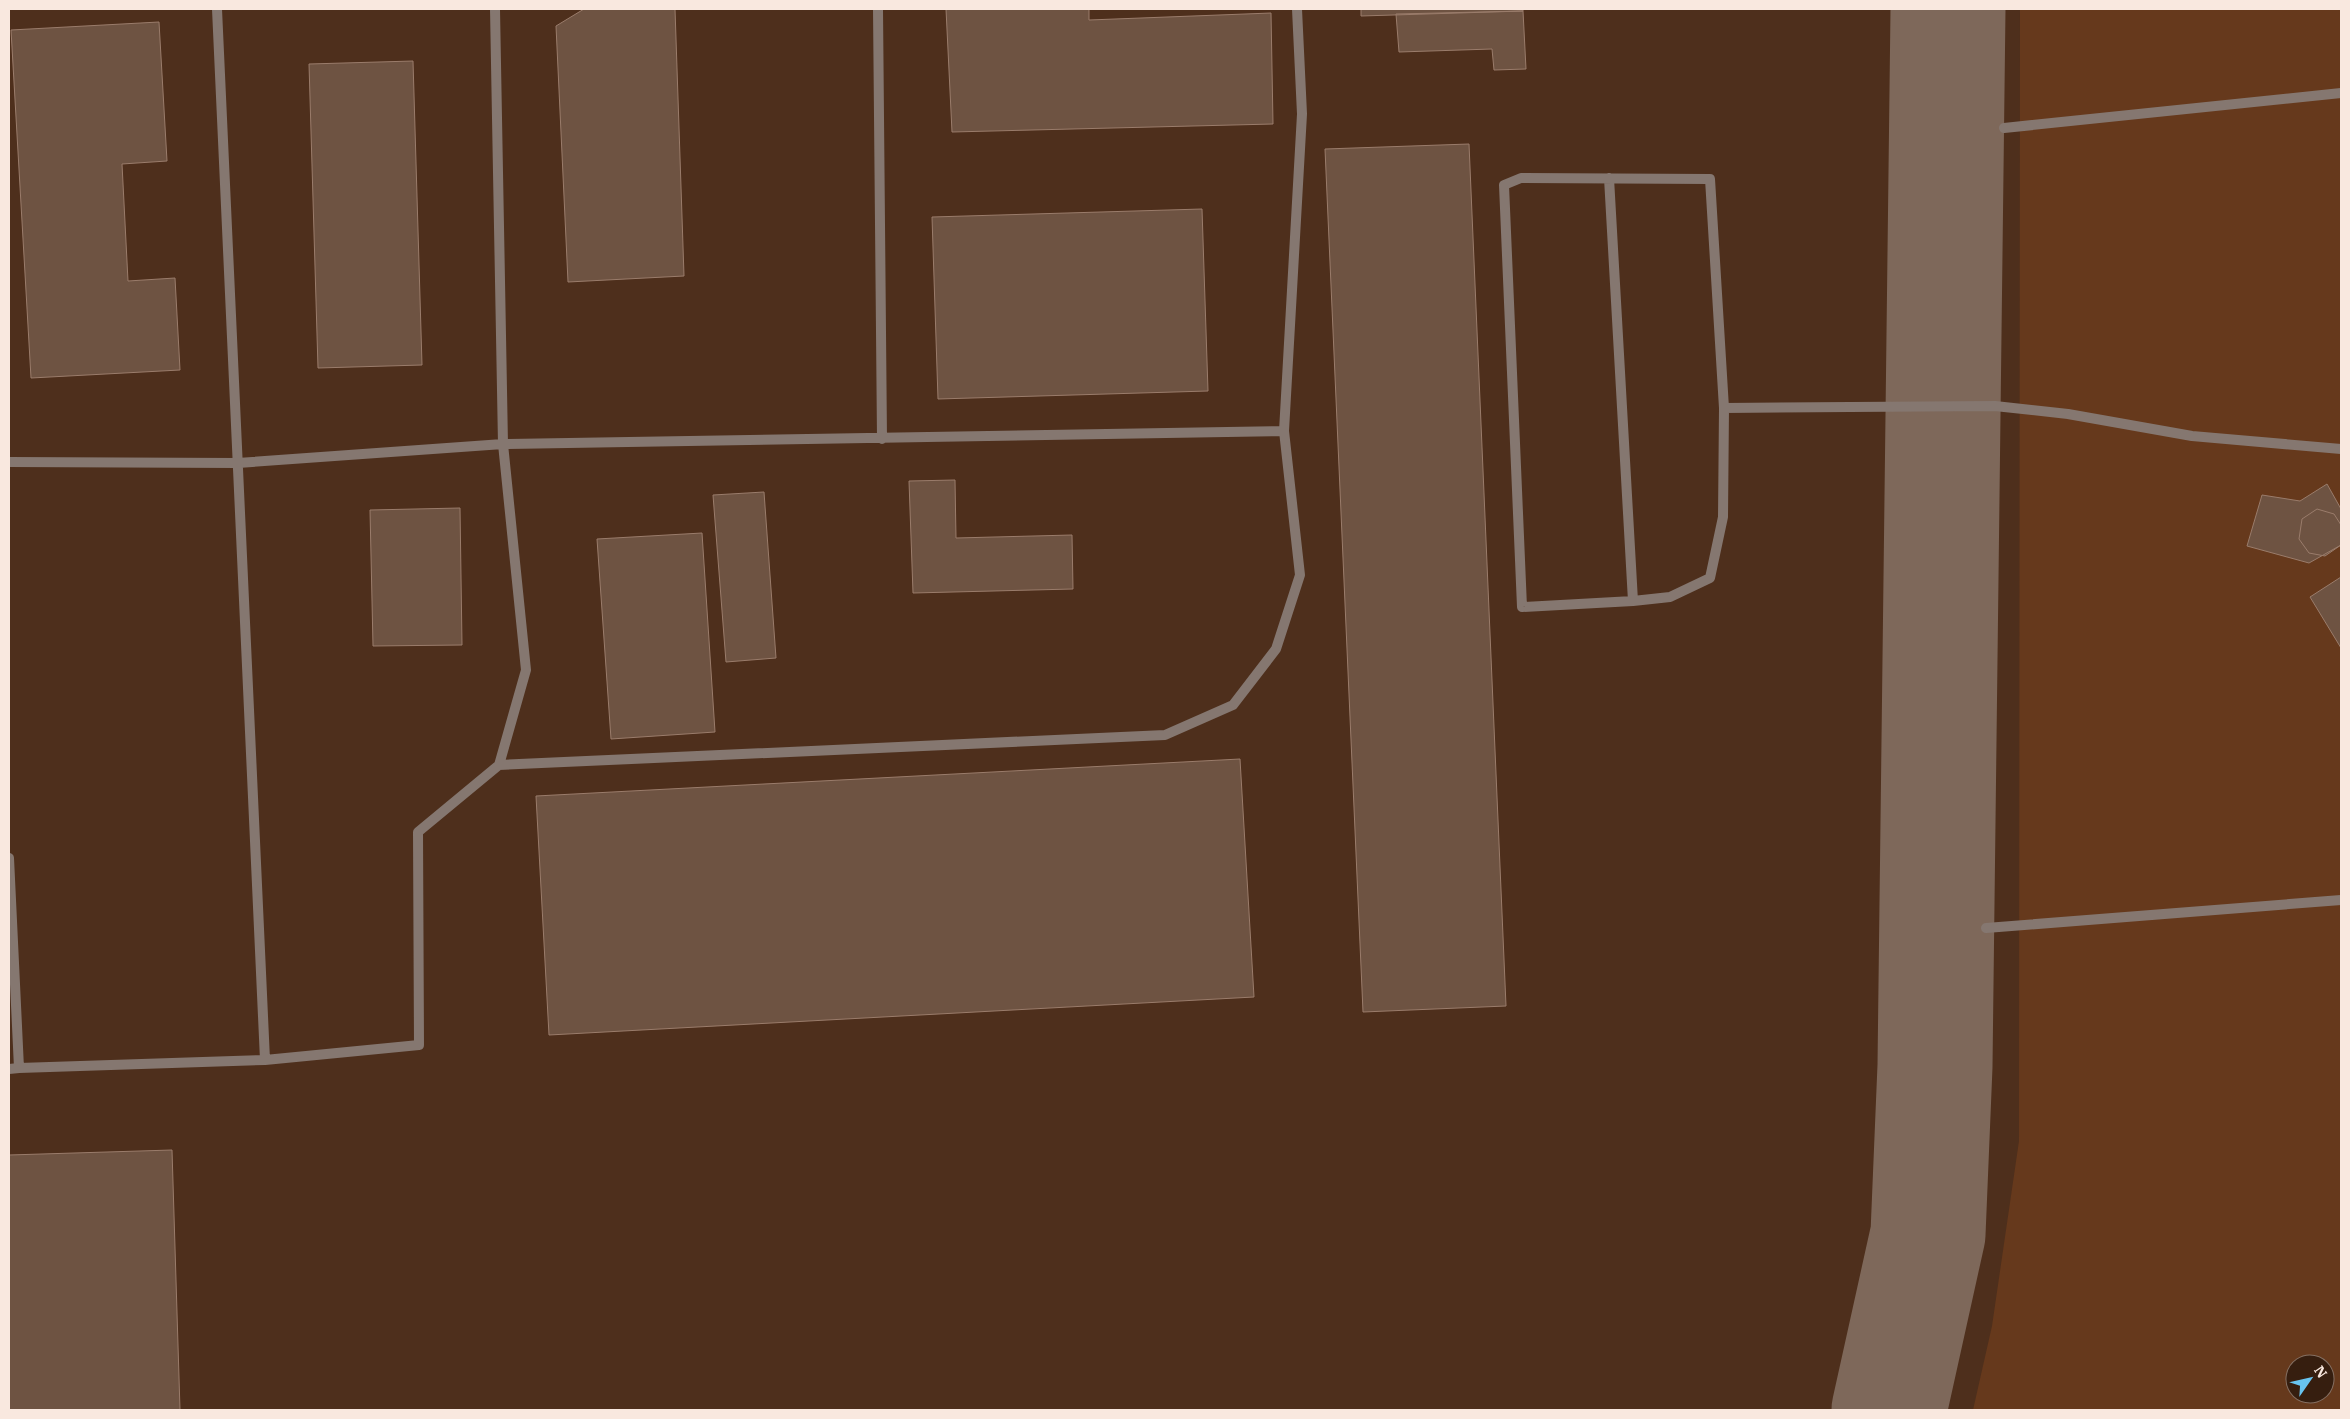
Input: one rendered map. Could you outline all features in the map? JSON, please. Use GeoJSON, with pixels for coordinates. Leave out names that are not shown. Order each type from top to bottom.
{"type":"FeatureCollection","features":[{"type":"Feature","properties":{"kind":"lane"},"geometry":{"type":"LineString","coordinates":[[217,9],[265,1060]]}},
{"type":"Feature","properties":{"kind":"lane"},"geometry":{"type":"LineString","coordinates":[[9,858],[14,1069],[265,1060],[419,1045],[418,832],[499,765],[526,670],[503,444],[494,9]]}},
{"type":"Feature","properties":{"kind":"lane"},"geometry":{"type":"LineString","coordinates":[[878,9],[882,439]]}},
{"type":"Feature","properties":{"kind":"lane"},"geometry":{"type":"LineString","coordinates":[[499,765],[1165,735],[1233,705],[1276,649],[1300,575],[1284,431],[1302,114],[1297,9]]}},
{"type":"Feature","properties":{"kind":"lane"},"geometry":{"type":"LineString","coordinates":[[2004,128],[2341,93]]}},
{"type":"Feature","properties":{"kind":"lane"},"geometry":{"type":"LineString","coordinates":[[1521,178],[1710,178],[1724,408],[1723,517],[1710,578],[1670,597],[1522,607],[1504,185],[1521,178]]}},
{"type":"Feature","properties":{"kind":"lane"},"geometry":{"type":"LineString","coordinates":[[1609,178],[1633,601]]}},
{"type":"Feature","properties":{"kind":"lane"},"geometry":{"type":"LineString","coordinates":[[1724,408],[1995,406],[2068,414],[2192,436],[2341,449]]}},
{"type":"Feature","properties":{"kind":"lane"},"geometry":{"type":"LineString","coordinates":[[9,462],[238,463],[503,444],[1284,431]]}},
{"type":"Feature","properties":{"kind":"lane"},"geometry":{"type":"LineString","coordinates":[[1986,928],[2341,900]]}},
{"type":"Feature","properties":{"kind":"shaded area"},"geometry":{"type":"Polygon","coordinates":[[[9,9],[2341,9],[2341,1410],[9,1410],[9,9]]]}},
{"type":"Feature","properties":{"kind":"shaded area"},"geometry":{"type":"Polygon","coordinates":[[[2020,9],[2341,9],[2341,1410],[1973,1410],[1992,1326],[2019,1141],[2020,9]]]}},
{"type":"Feature","properties":{"kind":"building"},"geometry":{"type":"Polygon","coordinates":[[[584,9],[675,9],[684,276],[568,282],[556,26],[584,9]]]}},
{"type":"Feature","properties":{"kind":"building"},"geometry":{"type":"Polygon","coordinates":[[[946,9],[1089,9],[1089,20],[1271,13],[1273,124],[952,132],[946,9]]]}},
{"type":"Feature","properties":{"kind":"building"},"geometry":{"type":"Polygon","coordinates":[[[1361,9],[1523,9],[1523,11],[1361,16],[1361,9]]]}},
{"type":"Feature","properties":{"kind":"building"},"geometry":{"type":"Polygon","coordinates":[[[1523,11],[1526,69],[1494,70],[1492,49],[1399,52],[1396,14],[1523,11]]]}},
{"type":"Feature","properties":{"kind":"building"},"geometry":{"type":"Polygon","coordinates":[[[159,22],[167,161],[122,164],[128,281],[175,278],[180,370],[31,378],[11,30],[159,22]]]}},
{"type":"Feature","properties":{"kind":"building"},"geometry":{"type":"Polygon","coordinates":[[[413,61],[422,365],[318,368],[309,64],[413,61]]]}},
{"type":"Feature","properties":{"kind":"building"},"geometry":{"type":"Polygon","coordinates":[[[1469,144],[1506,1006],[1363,1012],[1325,149],[1469,144]]]}},
{"type":"Feature","properties":{"kind":"building"},"geometry":{"type":"Polygon","coordinates":[[[1202,209],[1208,391],[938,399],[932,217],[1202,209]]]}},
{"type":"Feature","properties":{"kind":"building"},"geometry":{"type":"Polygon","coordinates":[[[955,480],[956,538],[1072,535],[1073,589],[913,593],[909,481],[955,480]]]}},
{"type":"Feature","properties":{"kind":"building"},"geometry":{"type":"Polygon","coordinates":[[[2327,484],[2341,509],[2341,545],[2309,563],[2247,546],[2262,495],[2300,501],[2327,484]]]}},
{"type":"Feature","properties":{"kind":"building"},"geometry":{"type":"Polygon","coordinates":[[[764,492],[776,658],[726,662],[713,495],[764,492]]]}},
{"type":"Feature","properties":{"kind":"building"},"geometry":{"type":"Polygon","coordinates":[[[460,508],[462,645],[373,646],[370,510],[460,508]]]}},
{"type":"Feature","properties":{"kind":"building"},"geometry":{"type":"Polygon","coordinates":[[[2317,509],[2334,514],[2341,525],[2341,545],[2325,556],[2309,553],[2299,539],[2302,519],[2317,509]]]}},
{"type":"Feature","properties":{"kind":"building"},"geometry":{"type":"Polygon","coordinates":[[[702,533],[715,732],[611,739],[597,539],[702,533]]]}},
{"type":"Feature","properties":{"kind":"building"},"geometry":{"type":"Polygon","coordinates":[[[2341,577],[2341,648],[2310,597],[2341,577]]]}},
{"type":"Feature","properties":{"kind":"building"},"geometry":{"type":"Polygon","coordinates":[[[1240,759],[1254,997],[549,1035],[536,796],[1240,759]]]}},
{"type":"Feature","properties":{"kind":"building"},"geometry":{"type":"Polygon","coordinates":[[[172,1150],[180,1410],[9,1410],[9,1155],[172,1150]]]}},
{"type":"Feature","properties":{"kind":"taxiway"},"geometry":{"type":"LineString","coordinates":[[1889,1410],[1928,1234],[1935,1066],[1948,9]]}}]}
